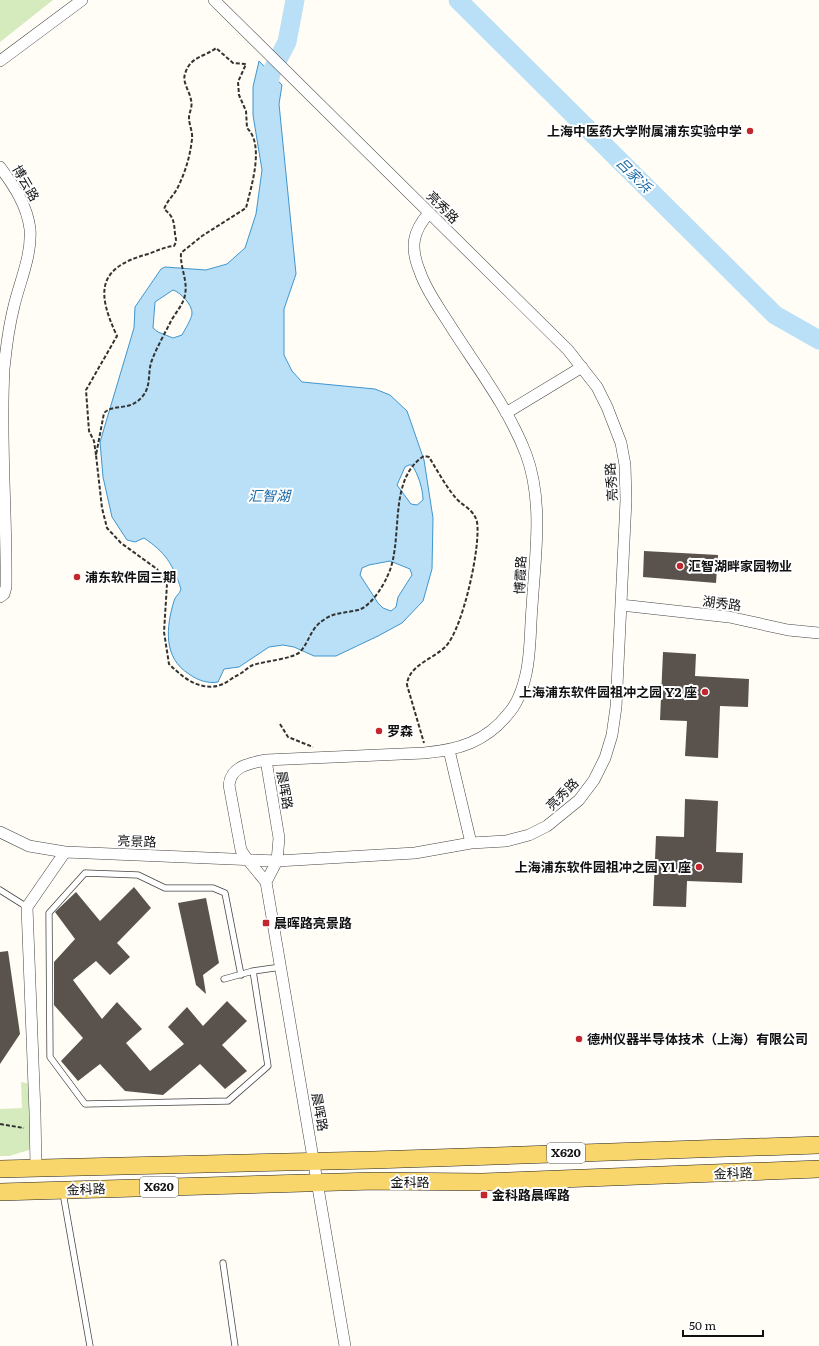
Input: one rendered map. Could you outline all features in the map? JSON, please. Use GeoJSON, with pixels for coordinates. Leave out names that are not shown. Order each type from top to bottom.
{"type":"FeatureCollection","features":[{"type":"Feature","properties":{"kind":"main road","name":"金科路"},"geometry":{"type":"LineString","coordinates":[[0,1169],[314,1161],[819,1145]]}},
{"type":"Feature","properties":{"kind":"main road","name":"金科路"},"geometry":{"type":"LineString","coordinates":[[0,1192],[318,1183],[482,1182],[819,1169]]}},
{"type":"Feature","properties":{"kind":"street"},"geometry":{"type":"LineString","coordinates":[[0,61],[82,0]]}},
{"type":"Feature","properties":{"kind":"street","name":"亮秀路"},"geometry":{"type":"LineString","coordinates":[[214,0],[568,350],[597,387],[607,407],[621,443],[625,466],[626,500],[616,707],[612,734],[605,758],[594,780],[579,800],[547,826],[529,834],[506,841],[471,843],[415,853],[277,861]]}},
{"type":"Feature","properties":{"kind":"street","name":"博云路"},"geometry":{"type":"LineString","coordinates":[[0,167],[23,203],[29,222],[30,238],[28,257],[10,327],[4,368],[2,438],[6,587],[2,595]]}},
{"type":"Feature","properties":{"kind":"street","name":"博霞路"},"geometry":{"type":"LineString","coordinates":[[266,760],[449,750],[478,741],[500,724],[516,702],[526,674],[535,560],[536,502],[534,486],[526,456],[506,413],[439,307],[419,272],[414,248],[414,237],[421,222],[429,213]]}},
{"type":"Feature","properties":{"kind":"street"},"geometry":{"type":"LineString","coordinates":[[506,413],[582,367]]}},
{"type":"Feature","properties":{"kind":"street","name":"湖秀路"},"geometry":{"type":"LineString","coordinates":[[621,605],[729,617],[788,630],[819,633]]}},
{"type":"Feature","properties":{"kind":"street"},"geometry":{"type":"LineString","coordinates":[[449,750],[471,843]]}},
{"type":"Feature","properties":{"kind":"street","name":"晨晖路"},"geometry":{"type":"LineString","coordinates":[[266,882],[277,861],[279,838],[266,760],[245,765],[236,770],[230,777],[229,785],[238,841],[247,859],[266,882],[345,1346]]}},
{"type":"Feature","properties":{"kind":"street","name":"亮景路"},"geometry":{"type":"LineString","coordinates":[[0,832],[29,846],[65,852],[277,861]]}},
{"type":"Feature","properties":{"kind":"street"},"geometry":{"type":"LineString","coordinates":[[36,1168],[36,1130],[27,907],[65,852]]}},
{"type":"Feature","properties":{"kind":"lane"},"geometry":{"type":"LineString","coordinates":[[241,975],[225,893],[213,888],[165,888],[138,875],[85,873],[49,913],[50,1057],[85,1104],[228,1101],[268,1066],[253,971]]}},
{"type":"Feature","properties":{"kind":"lane"},"geometry":{"type":"LineString","coordinates":[[0,890],[27,907]]}},
{"type":"Feature","properties":{"kind":"lane"},"geometry":{"type":"LineString","coordinates":[[224,979],[253,971],[281,967]]}},
{"type":"Feature","properties":{"kind":"lane"},"geometry":{"type":"LineString","coordinates":[[63,1190],[90,1346]]}},
{"type":"Feature","properties":{"kind":"lane"},"geometry":{"type":"LineString","coordinates":[[223,1263],[235,1346]]}},
{"type":"Feature","properties":{"kind":"path"},"geometry":{"type":"LineString","coordinates":[[96,455],[104,413],[108,409],[127,407],[142,398],[148,390],[152,360],[171,322],[184,303],[187,287],[185,275],[180,264],[181,253],[190,244],[246,208],[256,158],[253,134],[247,128],[246,111],[239,95],[238,82],[246,64],[233,62],[216,48],[211,52],[199,56],[188,67],[184,75],[184,81],[192,102],[189,118],[192,138],[189,159],[177,188],[166,203],[164,209],[172,216],[174,221],[177,242],[174,246],[166,247],[149,254],[133,258],[115,270],[104,284],[106,312],[117,336],[86,390],[89,431],[94,441],[102,508],[107,528],[129,550],[157,570],[167,584],[164,632],[169,664],[178,673],[193,683],[204,687],[222,684],[251,666],[292,656],[300,652],[313,628],[326,618],[340,613],[358,610],[366,605],[387,577],[392,566],[401,490],[412,468],[424,456],[429,457],[455,497],[472,511],[477,521],[471,583],[455,634],[446,647],[412,672],[407,678],[407,685],[424,741],[424,746]]}},
{"type":"Feature","properties":{"kind":"path"},"geometry":{"type":"LineString","coordinates":[[280,724],[288,737],[315,747]]}},
{"type":"Feature","properties":{"kind":"path"},"geometry":{"type":"LineString","coordinates":[[0,1124],[36,1130]]}},
{"type":"Feature","properties":{"kind":"green space"},"geometry":{"type":"Polygon","coordinates":[[[0,0],[53,0],[0,42],[0,0]]]}},
{"type":"Feature","properties":{"kind":"green space"},"geometry":{"type":"Polygon","coordinates":[[[21,1082],[35,1085],[36,1137],[29,1150],[9,1156],[0,1156],[0,1109],[22,1108],[21,1082]]]}},
{"type":"Feature","properties":{"kind":"water","name":"汇智湖"},"geometry":{"type":"Polygon","coordinates":[[[259,61],[282,85],[279,104],[296,274],[284,309],[284,355],[292,371],[302,382],[375,389],[390,395],[407,411],[424,460],[433,518],[432,569],[423,601],[402,623],[378,636],[336,656],[314,656],[294,647],[283,645],[269,647],[239,667],[224,669],[218,682],[210,682],[199,680],[192,676],[175,660],[171,651],[168,631],[174,601],[181,589],[175,572],[158,548],[144,538],[135,542],[127,540],[112,517],[103,477],[100,442],[134,328],[135,307],[161,269],[165,267],[206,270],[227,264],[245,248],[256,214],[262,170],[253,115],[253,87],[259,61]],[[173,290],[155,302],[153,328],[158,332],[173,338],[182,335],[189,322],[192,310],[186,299],[173,290]],[[412,465],[405,467],[397,485],[411,504],[417,505],[423,500],[420,482],[412,465]],[[390,561],[369,565],[362,568],[360,575],[378,603],[383,608],[391,611],[396,607],[398,597],[412,575],[410,569],[390,561]]]}},
{"type":"Feature","properties":{"kind":"building","name":"汇智湖畔家园物业"},"geometry":{"type":"Polygon","coordinates":[[[644,551],[718,555],[716,583],[643,577],[644,551]]]}},
{"type":"Feature","properties":{"kind":"building","name":"上海浦东软件园祖冲之园 Y2 座"},"geometry":{"type":"Polygon","coordinates":[[[663,652],[696,654],[695,676],[749,679],[748,707],[720,706],[718,758],[685,756],[687,721],[660,720],[663,652]]]}},
{"type":"Feature","properties":{"kind":"building","name":"上海浦东软件园祖冲之园 Y1 座"},"geometry":{"type":"Polygon","coordinates":[[[685,799],[718,801],[716,852],[743,853],[742,883],[687,881],[686,907],[653,906],[656,836],[684,837],[685,799]]]}},
{"type":"Feature","properties":{"kind":"building"},"geometry":{"type":"Polygon","coordinates":[[[134,887],[151,908],[117,943],[130,957],[110,975],[96,961],[73,980],[102,1019],[117,1002],[142,1029],[126,1043],[150,1071],[184,1044],[168,1027],[187,1007],[203,1026],[227,1001],[247,1021],[222,1045],[247,1071],[225,1089],[200,1064],[163,1095],[125,1091],[100,1064],[78,1081],[61,1061],[83,1038],[54,1005],[54,962],[75,939],[55,912],[76,892],[100,921],[134,887]]]}},
{"type":"Feature","properties":{"kind":"building"},"geometry":{"type":"Polygon","coordinates":[[[206,898],[219,963],[203,975],[206,994],[196,985],[178,903],[206,898]]]}},
{"type":"Feature","properties":{"kind":"building"},"geometry":{"type":"Polygon","coordinates":[[[8,951],[20,1034],[0,1064],[0,952],[8,951]]]}},
{"type":"Feature","properties":{"kind":"waterway"},"geometry":{"type":"LineString","coordinates":[[266,99],[271,73],[287,42],[295,0]]}},
{"type":"Feature","properties":{"kind":"waterway","name":"吕家浜"},"geometry":{"type":"LineString","coordinates":[[458,0],[775,315],[819,340]]}},
{"type":"Feature","properties":{"kind":"place","name":"上海中医药大学附属浦东实验中学"},"geometry":{"type":"Point","coordinates":[750,131]}},
{"type":"Feature","properties":{"kind":"place","name":"汇智湖畔家园物业"},"geometry":{"type":"Point","coordinates":[680,566]}},
{"type":"Feature","properties":{"kind":"place","name":"浦东软件园三期"},"geometry":{"type":"Point","coordinates":[77,577]}},
{"type":"Feature","properties":{"kind":"place","name":"上海浦东软件园祖冲之园 Y2 座"},"geometry":{"type":"Point","coordinates":[705,692]}},
{"type":"Feature","properties":{"kind":"place","name":"罗森"},"geometry":{"type":"Point","coordinates":[379,731]}},
{"type":"Feature","properties":{"kind":"place","name":"上海浦东软件园祖冲之园 Y1 座"},"geometry":{"type":"Point","coordinates":[699,867]}},
{"type":"Feature","properties":{"kind":"place","name":"晨晖路亮景路"},"geometry":{"type":"Point","coordinates":[266,923]}},
{"type":"Feature","properties":{"kind":"place","name":"德州仪器半导体技术（上海）有限公司"},"geometry":{"type":"Point","coordinates":[579,1039]}},
{"type":"Feature","properties":{"kind":"place","name":"金科路晨晖路"},"geometry":{"type":"Point","coordinates":[484,1195]}}]}
